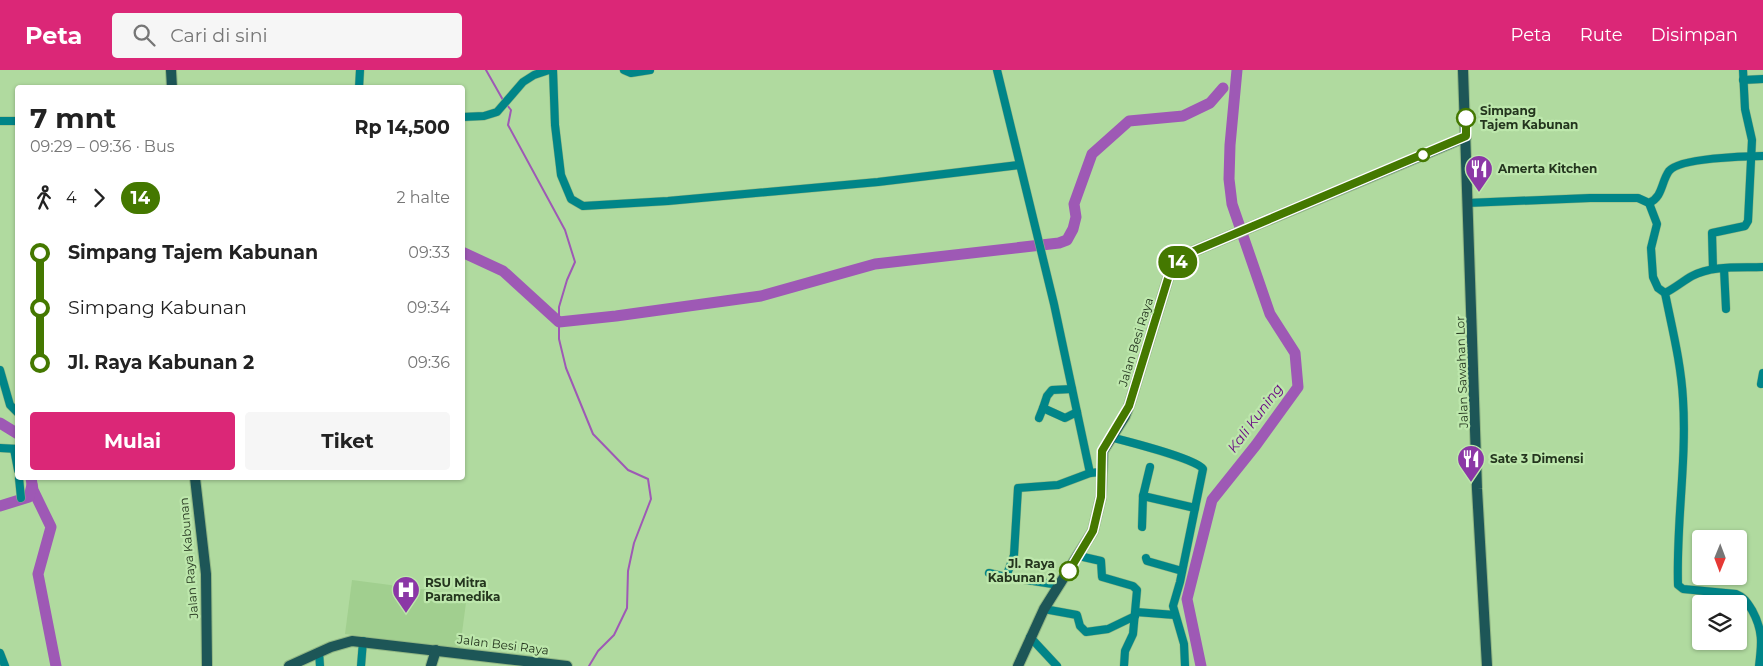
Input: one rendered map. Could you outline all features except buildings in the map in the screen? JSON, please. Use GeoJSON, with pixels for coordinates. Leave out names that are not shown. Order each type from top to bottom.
{"type":"FeatureCollection","features":[{"type":"Feature","properties":{"kind":"street"},"geometry":{"type":"LineString","coordinates":[[171,70],[172,85]]}},
{"type":"Feature","properties":{"kind":"street"},"geometry":{"type":"LineString","coordinates":[[360,70],[360,85]]}},
{"type":"Feature","properties":{"kind":"street"},"geometry":{"type":"LineString","coordinates":[[465,117],[484,116],[501,108],[527,80],[548,70]]}},
{"type":"Feature","properties":{"kind":"street"},"geometry":{"type":"LineString","coordinates":[[553,70],[555,124],[561,175],[571,199],[583,206],[668,201],[878,182],[1019,165]]}},
{"type":"Feature","properties":{"kind":"street"},"geometry":{"type":"LineString","coordinates":[[624,70],[631,73],[650,70]]}},
{"type":"Feature","properties":{"kind":"street"},"geometry":{"type":"LineString","coordinates":[[997,70],[1050,287],[1090,473]]}},
{"type":"Feature","properties":{"kind":"street"},"geometry":{"type":"LineString","coordinates":[[1463,70],[1466,136]]}},
{"type":"Feature","properties":{"kind":"street"},"geometry":{"type":"LineString","coordinates":[[1713,269],[1712,233],[1745,226],[1748,221],[1752,140],[1745,109],[1743,70]]}},
{"type":"Feature","properties":{"kind":"street"},"geometry":{"type":"LineString","coordinates":[[1744,80],[1763,79]]}},
{"type":"Feature","properties":{"kind":"street"},"geometry":{"type":"LineString","coordinates":[[0,121],[15,121]]}},
{"type":"Feature","properties":{"kind":"street","name":"Jalan Sawahan Lor"},"geometry":{"type":"LineString","coordinates":[[1466,136],[1478,516],[1486,666]]}},
{"type":"Feature","properties":{"kind":"street","name":"Jalan Besi Raya"},"geometry":{"type":"LineString","coordinates":[[1018,666],[1044,608],[1079,556],[1096,522],[1101,497],[1102,451],[1119,426],[1129,406],[1170,272],[1187,254],[1466,136]]}},
{"type":"Feature","properties":{"kind":"street"},"geometry":{"type":"LineString","coordinates":[[1649,203],[1660,192],[1667,175],[1674,167],[1715,158],[1763,156]]}},
{"type":"Feature","properties":{"kind":"street"},"geometry":{"type":"LineString","coordinates":[[1467,203],[1617,198],[1638,198],[1649,203],[1657,224],[1650,248],[1653,277],[1658,288],[1665,293],[1680,367],[1684,400],[1677,550],[1678,585],[1683,589],[1736,594],[1743,597],[1761,626],[1762,638],[1759,666]]}},
{"type":"Feature","properties":{"kind":"street"},"geometry":{"type":"LineString","coordinates":[[1665,293],[1681,285],[1692,275],[1713,269],[1763,267]]}},
{"type":"Feature","properties":{"kind":"street"},"geometry":{"type":"LineString","coordinates":[[1724,269],[1726,309]]}},
{"type":"Feature","properties":{"kind":"street"},"geometry":{"type":"LineString","coordinates":[[0,370],[10,405],[15,410]]}},
{"type":"Feature","properties":{"kind":"street"},"geometry":{"type":"LineString","coordinates":[[1761,384],[1763,372]]}},
{"type":"Feature","properties":{"kind":"street"},"geometry":{"type":"LineString","coordinates":[[1039,418],[1047,396],[1052,390],[1072,389]]}},
{"type":"Feature","properties":{"kind":"street"},"geometry":{"type":"LineString","coordinates":[[1043,408],[1065,418],[1077,412]]}},
{"type":"Feature","properties":{"kind":"street"},"geometry":{"type":"LineString","coordinates":[[1110,437],[1201,466],[1203,470],[1174,600],[1175,615],[1184,644],[1186,666]]}},
{"type":"Feature","properties":{"kind":"street"},"geometry":{"type":"LineString","coordinates":[[0,448],[15,449]]}},
{"type":"Feature","properties":{"kind":"street"},"geometry":{"type":"LineString","coordinates":[[1142,528],[1143,496],[1150,467]]}},
{"type":"Feature","properties":{"kind":"street"},"geometry":{"type":"LineString","coordinates":[[1006,577],[1014,555],[1018,488],[1058,484],[1090,473],[1101,472]]}},
{"type":"Feature","properties":{"kind":"street"},"geometry":{"type":"LineString","coordinates":[[19,480],[21,498]]}},
{"type":"Feature","properties":{"kind":"street","name":"Jalan Raya Kabunan"},"geometry":{"type":"LineString","coordinates":[[195,480],[206,574],[207,666]]}},
{"type":"Feature","properties":{"kind":"street"},"geometry":{"type":"LineString","coordinates":[[1143,496],[1195,508]]}},
{"type":"Feature","properties":{"kind":"street"},"geometry":{"type":"LineString","coordinates":[[1079,556],[1101,561],[1101,574],[1104,578],[1135,588],[1135,614],[1132,638],[1125,651],[1124,666]]}},
{"type":"Feature","properties":{"kind":"street"},"geometry":{"type":"LineString","coordinates":[[1146,558],[1147,561],[1182,571]]}},
{"type":"Feature","properties":{"kind":"street"},"geometry":{"type":"LineString","coordinates":[[989,573],[1059,585]]}},
{"type":"Feature","properties":{"kind":"street"},"geometry":{"type":"LineString","coordinates":[[1044,608],[1077,615],[1080,626],[1086,632],[1108,628],[1135,614],[1175,615]]}},
{"type":"Feature","properties":{"kind":"street"},"geometry":{"type":"LineString","coordinates":[[1030,637],[1057,666]]}},
{"type":"Feature","properties":{"kind":"street"},"geometry":{"type":"LineString","coordinates":[[361,666],[363,641]]}},
{"type":"Feature","properties":{"kind":"street"},"geometry":{"type":"LineString","coordinates":[[289,666],[340,643],[363,641],[436,650],[431,666]]}},
{"type":"Feature","properties":{"kind":"street","name":"Jalan Besi Raya"},"geometry":{"type":"LineString","coordinates":[[436,650],[568,666]]}},
{"type":"Feature","properties":{"kind":"street"},"geometry":{"type":"LineString","coordinates":[[320,652],[320,666]]}},
{"type":"Feature","properties":{"kind":"street"},"geometry":{"type":"LineString","coordinates":[[0,653],[5,666]]}},
{"type":"Feature","properties":{"kind":"shaded area","name":"RSU Mitra Paramedika"},"geometry":{"type":"Polygon","coordinates":[[[352,580],[467,595],[460,648],[345,634],[352,580]]]}},
{"type":"Feature","properties":{"kind":"waterway"},"geometry":{"type":"LineString","coordinates":[[486,70],[503,100]]}},
{"type":"Feature","properties":{"kind":"waterway","name":"Kali Kuning"},"geometry":{"type":"LineString","coordinates":[[1201,666],[1187,599],[1212,500],[1256,445],[1298,387],[1295,353],[1270,314],[1232,204],[1229,179],[1230,145],[1237,70]]}},
{"type":"Feature","properties":{"kind":"waterway"},"geometry":{"type":"LineString","coordinates":[[465,253],[503,271],[559,322],[761,296],[875,264],[1059,243],[1067,240],[1073,229],[1076,217],[1074,204],[1092,154],[1129,121],[1183,116],[1210,103],[1223,88]]}},
{"type":"Feature","properties":{"kind":"waterway"},"geometry":{"type":"LineString","coordinates":[[507,105],[511,110],[508,125],[565,230],[575,262],[567,280],[559,307],[559,339],[566,368],[593,434],[628,470],[648,479],[651,499],[634,543],[628,571],[627,608],[614,635],[598,651],[589,666]]}},
{"type":"Feature","properties":{"kind":"waterway"},"geometry":{"type":"LineString","coordinates":[[0,423],[15,432]]}},
{"type":"Feature","properties":{"kind":"waterway"},"geometry":{"type":"LineString","coordinates":[[31,480],[33,490],[51,527],[38,574],[56,666]]}},
{"type":"Feature","properties":{"kind":"waterway"},"geometry":{"type":"LineString","coordinates":[[0,506],[29,497],[32,485]]}},
{"type":"Feature","properties":{"kind":"bus line","name":"14"},"geometry":{"type":"LineString","coordinates":[[1069,571],[1093,531],[1101,497],[1102,451],[1125,416],[1129,406],[1170,272],[1177,262],[1187,254],[1466,136],[1466,118]]}},
{"type":"Feature","properties":{"kind":"place","name":"Simpang Tajem Kabunan"},"geometry":{"type":"Point","coordinates":[1466,118]}},
{"type":"Feature","properties":{"kind":"place","name":"Amerta Kitchen"},"geometry":{"type":"Point","coordinates":[1479,193]}},
{"type":"Feature","properties":{"kind":"place","name":"Sate 3 Dimensi"},"geometry":{"type":"Point","coordinates":[1471,483]}},
{"type":"Feature","properties":{"kind":"place","name":"Jl. Raya Kabunan 2"},"geometry":{"type":"Point","coordinates":[1069,571]}},
{"type":"Feature","properties":{"kind":"place","name":"RSU Mitra Paramedika"},"geometry":{"type":"Point","coordinates":[406,614]}}]}
